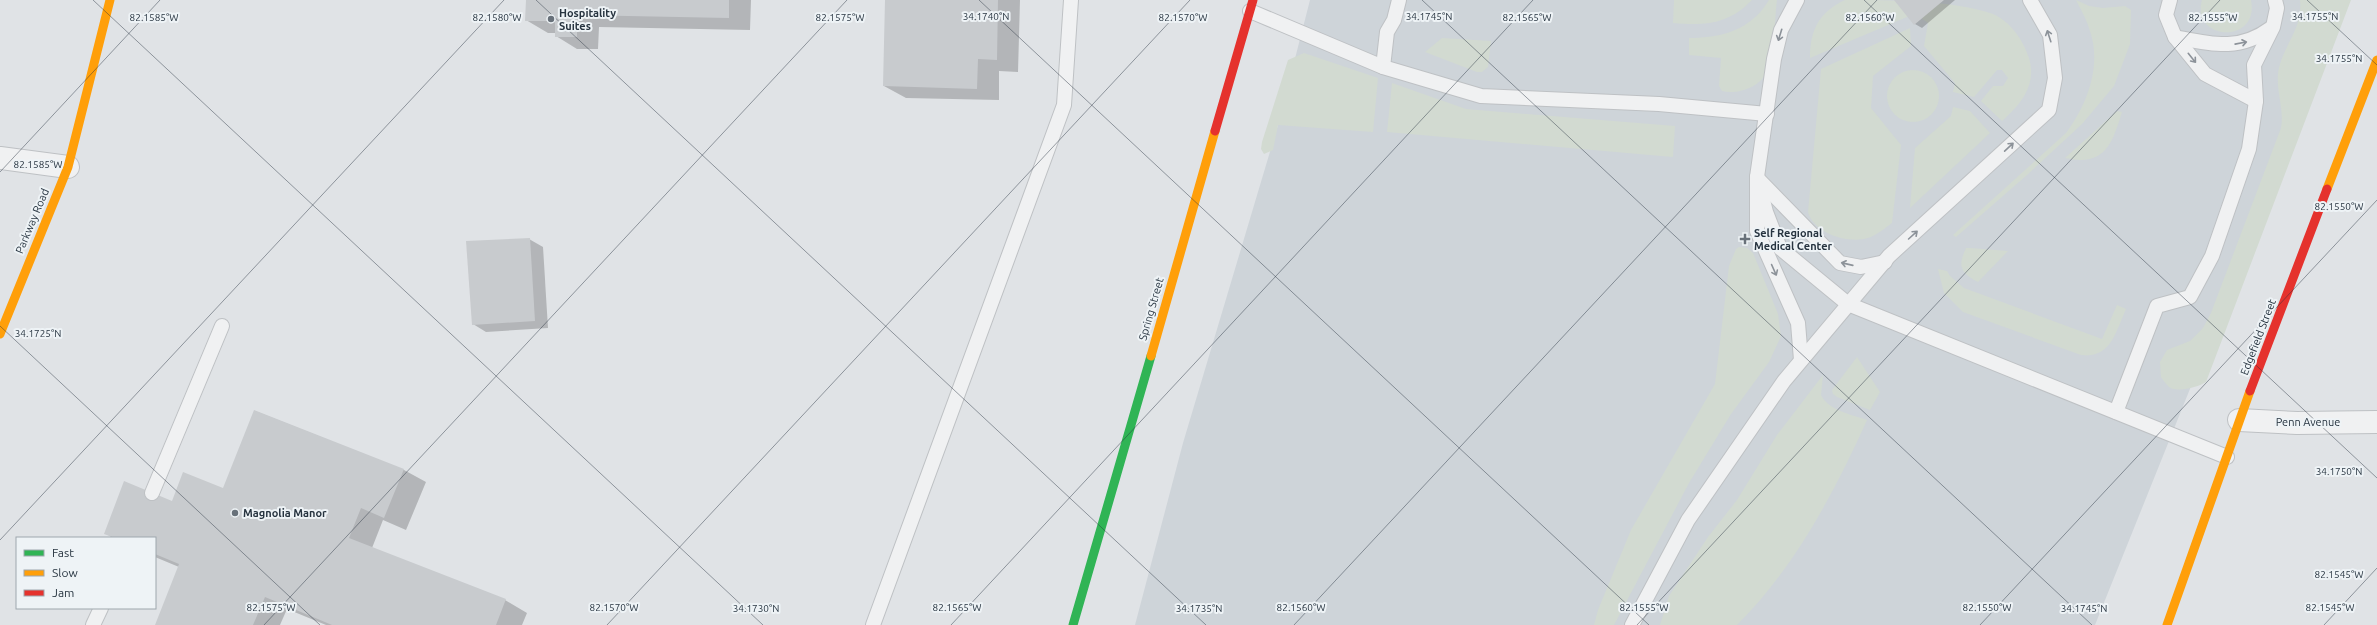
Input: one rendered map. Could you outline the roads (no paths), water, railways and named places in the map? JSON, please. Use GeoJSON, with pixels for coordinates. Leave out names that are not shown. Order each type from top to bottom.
{"type":"FeatureCollection","features":[{"type":"Feature","properties":{"kind":"street","name":"Parkway Road"},"geometry":{"type":"LineString","coordinates":[[0,334],[32,251],[68,167],[110,0]]}},
{"type":"Feature","properties":{"kind":"street","name":"Spring Street"},"geometry":{"type":"LineString","coordinates":[[1073,625],[1251,6]]}},
{"type":"Feature","properties":{"kind":"street","name":"Edgefield Street"},"geometry":{"type":"LineString","coordinates":[[2167,625],[2239,420],[2377,60]]}},
{"type":"Feature","properties":{"kind":"street"},"geometry":{"type":"LineString","coordinates":[[0,158],[68,167]]}},
{"type":"Feature","properties":{"kind":"street","name":"Penn Avenue"},"geometry":{"type":"LineString","coordinates":[[2239,420],[2297,424],[2377,422]]}},
{"type":"Feature","properties":{"kind":"lane"},"geometry":{"type":"LineString","coordinates":[[873,625],[1064,105],[1071,0]]}},
{"type":"Feature","properties":{"kind":"lane"},"geometry":{"type":"LineString","coordinates":[[1383,67],[1387,32],[1394,20],[1400,0]]}},
{"type":"Feature","properties":{"kind":"lane"},"geometry":{"type":"LineString","coordinates":[[1798,0],[1781,30],[1774,58],[1757,178],[1761,206],[1780,248],[1848,304],[2226,457]]}},
{"type":"Feature","properties":{"kind":"lane"},"geometry":{"type":"LineString","coordinates":[[1632,625],[1688,520],[1784,381],[1801,360],[1885,262],[2049,110],[2055,78],[2050,35],[2030,0]]}},
{"type":"Feature","properties":{"kind":"lane"},"geometry":{"type":"LineString","coordinates":[[2170,0],[2166,15],[2175,37],[2205,74],[2256,101]]}},
{"type":"Feature","properties":{"kind":"lane"},"geometry":{"type":"LineString","coordinates":[[2116,412],[2157,306],[2190,297],[2212,256],[2250,149],[2256,101],[2254,65],[2273,27],[2277,8],[2275,0]]}},
{"type":"Feature","properties":{"kind":"lane"},"geometry":{"type":"LineString","coordinates":[[1251,6],[1383,67],[1481,96],[1659,104],[1767,114]]}},
{"type":"Feature","properties":{"kind":"lane"},"geometry":{"type":"LineString","coordinates":[[2175,37],[2212,45],[2241,44],[2260,37],[2273,27]]}},
{"type":"Feature","properties":{"kind":"lane"},"geometry":{"type":"LineString","coordinates":[[1757,178],[1840,263],[1861,267],[1885,262]]}},
{"type":"Feature","properties":{"kind":"lane"},"geometry":{"type":"LineString","coordinates":[[1761,206],[1757,231],[1798,323],[1801,360]]}},
{"type":"Feature","properties":{"kind":"lane"},"geometry":{"type":"LineString","coordinates":[[152,493],[222,326]]}},
{"type":"Feature","properties":{"kind":"lane"},"geometry":{"type":"LineString","coordinates":[[93,625],[101,609]]}},
{"type":"Feature","properties":{"kind":"place","name":"Hospitality Suites"},"geometry":{"type":"Point","coordinates":[551,19]}},
{"type":"Feature","properties":{"kind":"place","name":"Self Regional Medical Center"},"geometry":{"type":"Point","coordinates":[1745,239]}},
{"type":"Feature","properties":{"kind":"place","name":"Magnolia Manor"},"geometry":{"type":"Point","coordinates":[235,513]}}]}
